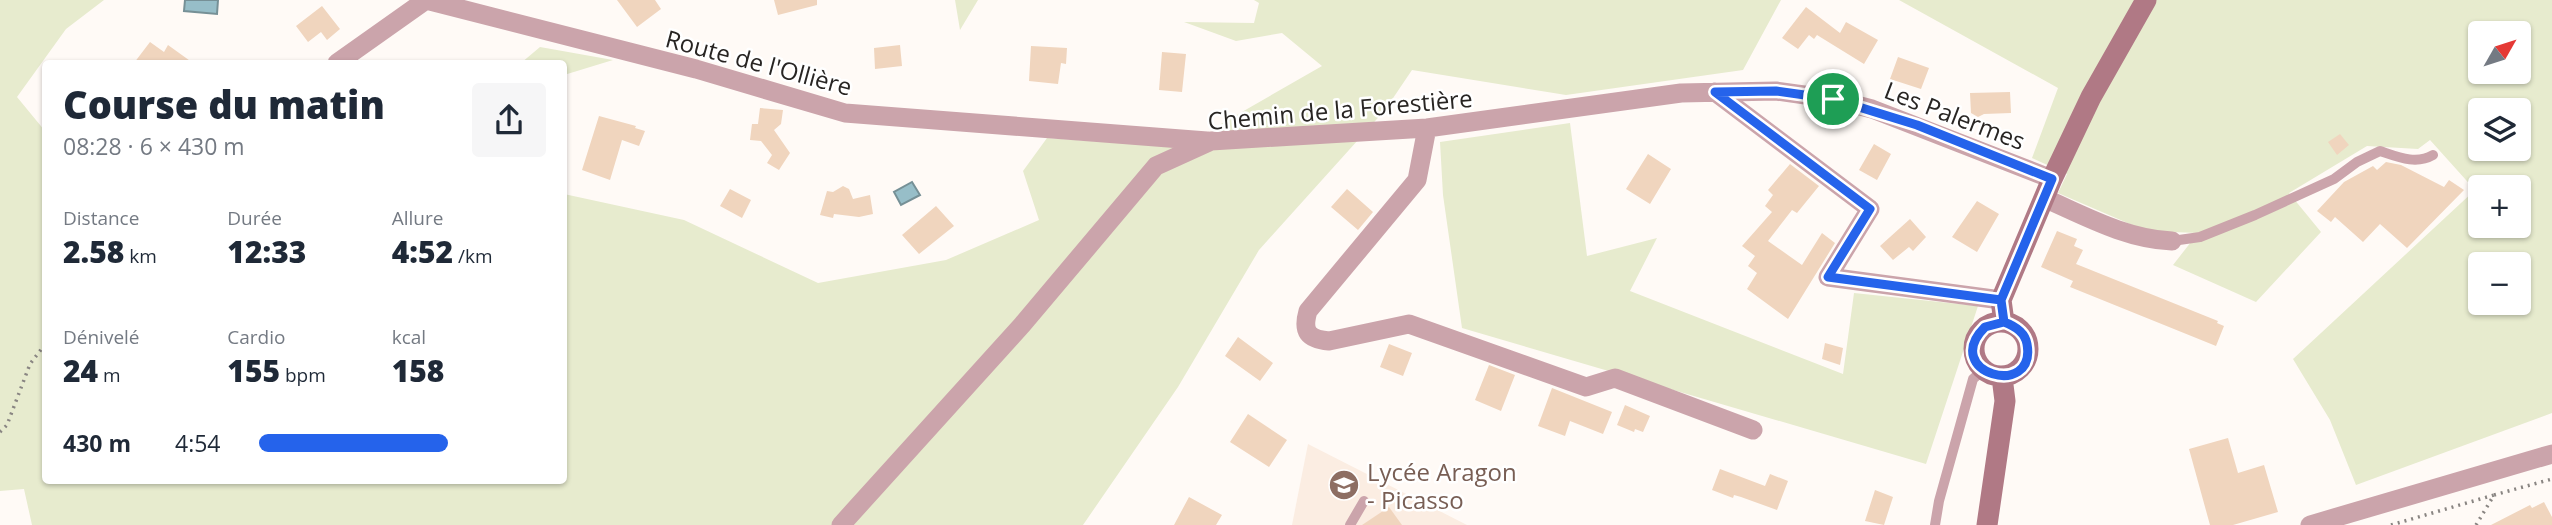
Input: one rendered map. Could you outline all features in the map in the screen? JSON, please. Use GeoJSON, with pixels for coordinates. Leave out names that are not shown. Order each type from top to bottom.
{"type":"FeatureCollection","features":[{"type":"Feature","properties":{"kind":"street"},"geometry":{"type":"LineString","coordinates":[[341,60],[426,0]]}},
{"type":"Feature","properties":{"kind":"street","name":"Route de l'Ollière"},"geometry":{"type":"LineString","coordinates":[[426,0],[486,8],[845,113],[1211,141]]}},
{"type":"Feature","properties":{"kind":"street"},"geometry":{"type":"LineString","coordinates":[[2004,322],[2001,300],[2048,189],[2091,97],[2146,0]]}},
{"type":"Feature","properties":{"kind":"street","name":"Les Palermes"},"geometry":{"type":"LineString","coordinates":[[1715,92],[1776,91],[1833,99],[1906,121],[2048,189],[2123,233],[2172,241]]}},
{"type":"Feature","properties":{"kind":"street"},"geometry":{"type":"LineString","coordinates":[[1715,92],[1870,209],[1828,277],[2001,300]]}},
{"type":"Feature","properties":{"kind":"street","name":"Chemin de la Forestière"},"geometry":{"type":"LineString","coordinates":[[841,525],[1022,325],[1156,166],[1211,141],[1427,128],[1681,93],[1715,92]]}},
{"type":"Feature","properties":{"kind":"street"},"geometry":{"type":"LineString","coordinates":[[1427,128],[1417,180],[1308,311],[1306,331],[1316,340],[1329,341],[1409,324],[1586,387],[1615,378],[1753,430]]}},
{"type":"Feature","properties":{"kind":"street"},"geometry":{"type":"LineString","coordinates":[[1987,525],[2005,401],[1992,373],[1975,359],[1974,342],[1985,327],[2004,322],[2014,325],[2027,341],[2028,353],[2025,362],[2019,370],[1992,373]]}},
{"type":"Feature","properties":{"kind":"street"},"geometry":{"type":"LineString","coordinates":[[2310,525],[2552,454]]}},
{"type":"Feature","properties":{"kind":"lane"},"geometry":{"type":"LineString","coordinates":[[2172,241],[2200,237],[2255,215],[2334,179],[2357,162],[2380,151],[2403,159],[2424,161],[2433,155]]}},
{"type":"Feature","properties":{"kind":"lane"},"geometry":{"type":"LineString","coordinates":[[1935,525],[1972,379],[1992,373]]}},
{"type":"Feature","properties":{"kind":"lane"},"geometry":{"type":"LineString","coordinates":[[1350,525],[1364,501]]}},
{"type":"Feature","properties":{"kind":"path"},"geometry":{"type":"LineString","coordinates":[[0,432],[7,425],[30,364],[42,348]]}},
{"type":"Feature","properties":{"kind":"path"},"geometry":{"type":"LineString","coordinates":[[2391,525],[2552,478]]}},
{"type":"Feature","properties":{"kind":"path"},"geometry":{"type":"LineString","coordinates":[[2476,525],[2494,495]]}},
{"type":"Feature","properties":{"kind":"shaded area","name":"Lycée Aragon - Picasso"},"geometry":{"type":"Polygon","coordinates":[[[1308,444],[1467,525],[1292,525],[1308,444]]]}},
{"type":"Feature","properties":{"kind":"green space"},"geometry":{"type":"Polygon","coordinates":[[[0,0],[104,0],[66,29],[17,97],[42,127],[42,484],[567,484],[567,195],[684,220],[818,283],[946,260],[1039,220],[1023,171],[1047,138],[1164,146],[1209,152],[1221,124],[1322,66],[1282,33],[1236,41],[1184,22],[1254,23],[1259,3],[1254,0],[1781,0],[1743,70],[1566,95],[1412,70],[1385,110],[1259,250],[1178,387],[1083,525],[32,525],[24,489],[0,491],[0,0]]]}},
{"type":"Feature","properties":{"kind":"green space"},"geometry":{"type":"Polygon","coordinates":[[[955,0],[978,0],[960,30],[955,0]]]}},
{"type":"Feature","properties":{"kind":"green space"},"geometry":{"type":"Polygon","coordinates":[[[1899,0],[2552,0],[2552,413],[2356,485],[2330,420],[2293,359],[2468,196],[2468,238],[2531,238],[2531,175],[2468,175],[2468,182],[2430,140],[2418,149],[2367,146],[2289,193],[2321,232],[2256,302],[2173,265],[2198,233],[2146,231],[2058,193],[2067,174],[2032,158],[2058,88],[1899,0]]]}},
{"type":"Feature","properties":{"kind":"green space"},"geometry":{"type":"Polygon","coordinates":[[[540,47],[613,60],[567,74],[567,60],[525,60],[540,47]]]}},
{"type":"Feature","properties":{"kind":"green space"},"geometry":{"type":"Polygon","coordinates":[[[1570,123],[1587,256],[1657,238],[1630,291],[1843,374],[1854,293],[1978,306],[1926,464],[1462,328],[1443,195],[1440,142],[1570,123]]]}},
{"type":"Feature","properties":{"kind":"water"},"geometry":{"type":"Polygon","coordinates":[[[185,0],[218,0],[217,14],[184,11],[185,0]]]}},
{"type":"Feature","properties":{"kind":"water"},"geometry":{"type":"Polygon","coordinates":[[[912,182],[920,195],[901,205],[894,192],[912,182]]]}},
{"type":"Feature","properties":{"kind":"building"},"geometry":{"type":"Polygon","coordinates":[[[617,0],[655,0],[661,9],[637,27],[617,0]]]}},
{"type":"Feature","properties":{"kind":"building"},"geometry":{"type":"Polygon","coordinates":[[[774,0],[817,0],[817,5],[778,15],[774,0]]]}},
{"type":"Feature","properties":{"kind":"building"},"geometry":{"type":"Polygon","coordinates":[[[322,6],[340,29],[327,40],[321,32],[308,42],[296,26],[322,6]]]}},
{"type":"Feature","properties":{"kind":"building"},"geometry":{"type":"Polygon","coordinates":[[[1806,7],[1840,33],[1846,22],[1878,40],[1864,64],[1817,35],[1814,39],[1809,35],[1798,49],[1782,38],[1806,7]]]}},
{"type":"Feature","properties":{"kind":"building"},"geometry":{"type":"Polygon","coordinates":[[[150,42],[164,52],[168,45],[189,60],[136,60],[150,42]]]}},
{"type":"Feature","properties":{"kind":"building"},"geometry":{"type":"Polygon","coordinates":[[[900,45],[902,66],[875,69],[874,48],[900,45]]]}},
{"type":"Feature","properties":{"kind":"building"},"geometry":{"type":"Polygon","coordinates":[[[1031,46],[1067,48],[1066,64],[1061,63],[1058,84],[1029,81],[1031,46]]]}},
{"type":"Feature","properties":{"kind":"building"},"geometry":{"type":"Polygon","coordinates":[[[1162,52],[1186,54],[1182,92],[1159,90],[1162,52]]]}},
{"type":"Feature","properties":{"kind":"building"},"geometry":{"type":"Polygon","coordinates":[[[1898,57],[1929,68],[1921,89],[1890,79],[1898,57]]]}},
{"type":"Feature","properties":{"kind":"building"},"geometry":{"type":"Polygon","coordinates":[[[2010,92],[2011,113],[1984,114],[1978,117],[1971,113],[1970,93],[2010,92]]]}},
{"type":"Feature","properties":{"kind":"building"},"geometry":{"type":"Polygon","coordinates":[[[760,108],[783,110],[781,124],[774,130],[790,153],[779,170],[767,163],[772,155],[761,141],[750,140],[752,124],[758,124],[760,108]]]}},
{"type":"Feature","properties":{"kind":"building"},"geometry":{"type":"Polygon","coordinates":[[[599,116],[645,131],[639,146],[622,140],[610,180],[582,170],[599,116]]]}},
{"type":"Feature","properties":{"kind":"building"},"geometry":{"type":"Polygon","coordinates":[[[2340,134],[2349,145],[2337,155],[2328,142],[2340,134]]]}},
{"type":"Feature","properties":{"kind":"building"},"geometry":{"type":"Polygon","coordinates":[[[1874,144],[1891,154],[1877,180],[1859,170],[1874,144]]]}},
{"type":"Feature","properties":{"kind":"building"},"geometry":{"type":"Polygon","coordinates":[[[1648,154],[1671,169],[1650,204],[1626,189],[1648,154]]]}},
{"type":"Feature","properties":{"kind":"building"},"geometry":{"type":"Polygon","coordinates":[[[2386,162],[2401,165],[2444,187],[2449,180],[2464,190],[2407,248],[2380,224],[2363,242],[2335,217],[2331,222],[2317,211],[2344,182],[2373,166],[2377,170],[2386,162]]]}},
{"type":"Feature","properties":{"kind":"building"},"geometry":{"type":"Polygon","coordinates":[[[1790,164],[1819,186],[1797,213],[1792,210],[1768,241],[1802,265],[1822,233],[1835,243],[1788,319],[1747,289],[1757,273],[1748,266],[1755,256],[1742,246],[1772,212],[1765,206],[1773,195],[1768,190],[1790,164]]]}},
{"type":"Feature","properties":{"kind":"building"},"geometry":{"type":"Polygon","coordinates":[[[843,186],[849,189],[853,199],[870,195],[873,214],[859,217],[834,214],[833,218],[820,215],[827,191],[833,192],[843,186]]]}},
{"type":"Feature","properties":{"kind":"building"},"geometry":{"type":"Polygon","coordinates":[[[730,189],[751,200],[742,218],[720,206],[730,189]]]}},
{"type":"Feature","properties":{"kind":"building"},"geometry":{"type":"Polygon","coordinates":[[[1347,189],[1373,212],[1358,230],[1331,207],[1347,189]]]}},
{"type":"Feature","properties":{"kind":"building"},"geometry":{"type":"Polygon","coordinates":[[[1977,201],[1999,214],[1977,252],[1952,237],[1977,201]]]}},
{"type":"Feature","properties":{"kind":"building"},"geometry":{"type":"Polygon","coordinates":[[[936,206],[954,226],[919,254],[902,235],[936,206]]]}},
{"type":"Feature","properties":{"kind":"building"},"geometry":{"type":"Polygon","coordinates":[[[1910,219],[1926,237],[1913,251],[1909,247],[1893,260],[1880,246],[1910,219]]]}},
{"type":"Feature","properties":{"kind":"building"},"geometry":{"type":"Polygon","coordinates":[[[2057,231],[2077,239],[2074,246],[2083,250],[2076,264],[2218,321],[2217,323],[2224,326],[2216,346],[2070,287],[2073,281],[2041,267],[2057,231]]]}},
{"type":"Feature","properties":{"kind":"building"},"geometry":{"type":"Polygon","coordinates":[[[1238,337],[1273,363],[1260,381],[1225,356],[1238,337]]]}},
{"type":"Feature","properties":{"kind":"building"},"geometry":{"type":"Polygon","coordinates":[[[1825,343],[1843,348],[1840,365],[1822,359],[1825,343]]]}},
{"type":"Feature","properties":{"kind":"building"},"geometry":{"type":"Polygon","coordinates":[[[1389,344],[1412,353],[1403,376],[1380,367],[1389,344]]]}},
{"type":"Feature","properties":{"kind":"building"},"geometry":{"type":"Polygon","coordinates":[[[1489,365],[1515,375],[1501,411],[1475,400],[1489,365]]]}},
{"type":"Feature","properties":{"kind":"building"},"geometry":{"type":"Polygon","coordinates":[[[1552,388],[1612,412],[1603,434],[1570,421],[1565,436],[1538,426],[1552,388]]]}},
{"type":"Feature","properties":{"kind":"building"},"geometry":{"type":"Polygon","coordinates":[[[1625,405],[1650,416],[1643,432],[1635,429],[1634,432],[1617,425],[1625,405]]]}},
{"type":"Feature","properties":{"kind":"building"},"geometry":{"type":"Polygon","coordinates":[[[1248,414],[1287,440],[1269,467],[1230,442],[1248,414]]]}},
{"type":"Feature","properties":{"kind":"building"},"geometry":{"type":"Polygon","coordinates":[[[2228,438],[2238,473],[2264,465],[2278,512],[2233,525],[2210,525],[2189,449],[2228,438]]]}},
{"type":"Feature","properties":{"kind":"building"},"geometry":{"type":"Polygon","coordinates":[[[1720,469],[1765,486],[1770,474],[1788,481],[1777,510],[1712,490],[1720,469]]]}},
{"type":"Feature","properties":{"kind":"building"},"geometry":{"type":"Polygon","coordinates":[[[1875,490],[1893,497],[1884,525],[1865,521],[1875,490]]]}},
{"type":"Feature","properties":{"kind":"building"},"geometry":{"type":"Polygon","coordinates":[[[1189,497],[1222,515],[1216,525],[1174,525],[1189,497]]]}},
{"type":"Feature","properties":{"kind":"building"},"geometry":{"type":"Polygon","coordinates":[[[2544,502],[2552,517],[2552,525],[2491,525],[2530,505],[2532,508],[2544,502]]]}},
{"type":"Feature","properties":{"kind":"building"},"geometry":{"type":"Polygon","coordinates":[[[1389,507],[1402,525],[1362,525],[1389,507]]]}},
{"type":"Feature","properties":{"kind":"place","name":"Lycée Aragon - Picasso"},"geometry":{"type":"Point","coordinates":[1344,485]}},
{"type":"Feature","properties":{"kind":"route"},"geometry":{"type":"LineString","coordinates":[[1833,99],[1776,91],[1715,92],[1870,209],[1828,277],[2001,300],[2004,322],[2014,325],[2027,341],[2028,353],[2019,370],[2002,377],[1991,375],[1983,370],[1975,359],[1974,342],[1985,327],[2004,322],[2001,300],[2052,179],[1917,125],[1833,99]]}}]}
